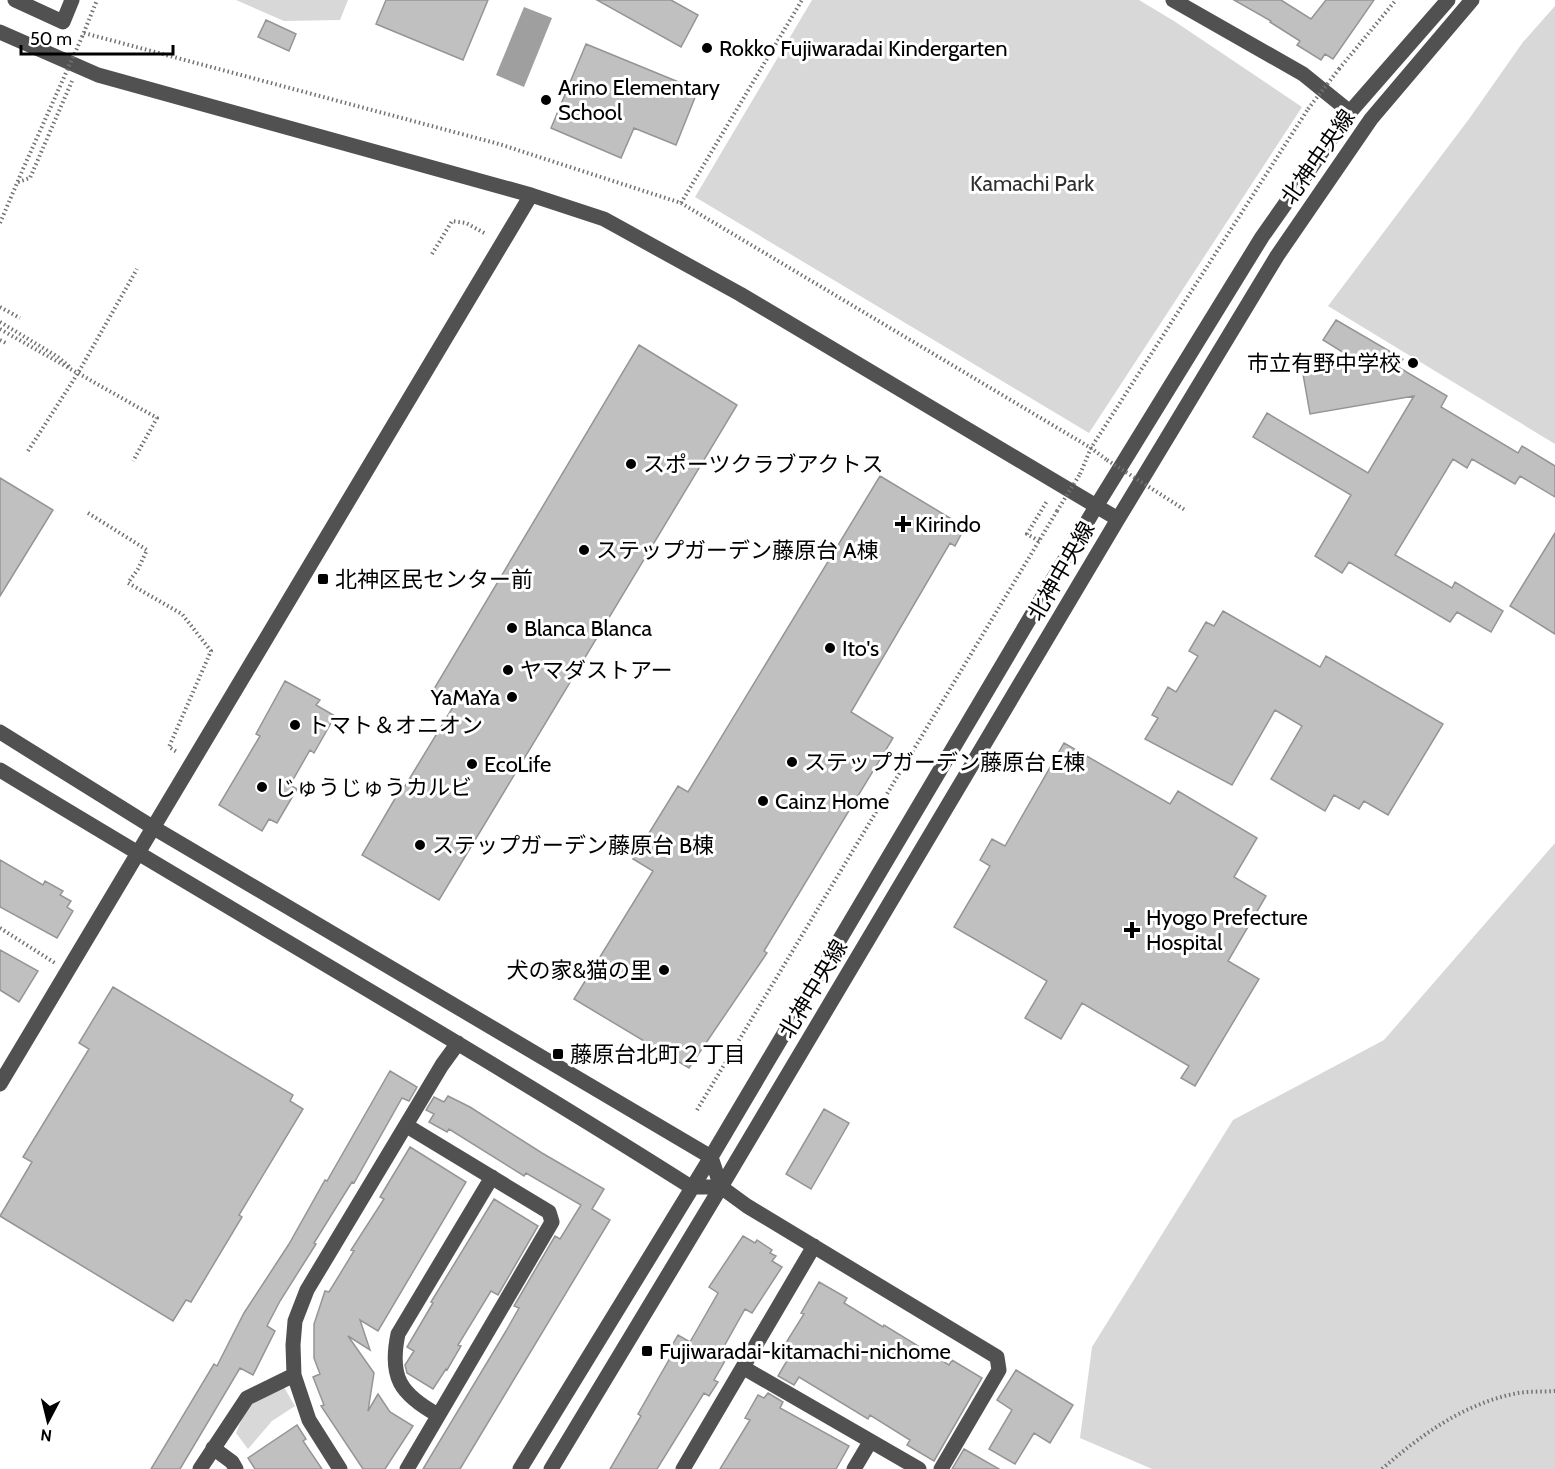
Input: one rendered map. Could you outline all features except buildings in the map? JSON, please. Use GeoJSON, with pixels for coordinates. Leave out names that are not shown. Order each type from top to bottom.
{"type":"FeatureCollection","features":[{"type":"Feature","properties":{"kind":"street"},"geometry":{"type":"LineString","coordinates":[[15,0],[63,22],[72,0]]}},
{"type":"Feature","properties":{"kind":"street"},"geometry":{"type":"LineString","coordinates":[[1173,0],[1303,74],[1350,112]]}},
{"type":"Feature","properties":{"kind":"street","name":"北神中央線"},"geometry":{"type":"LineString","coordinates":[[520,1469],[711,1157],[1097,505],[1262,237],[1350,112],[1448,0]]}},
{"type":"Feature","properties":{"kind":"street","name":"北神中央線"},"geometry":{"type":"LineString","coordinates":[[550,1469],[721,1187],[1118,519],[1284,246],[1371,118],[1472,0]]}},
{"type":"Feature","properties":{"kind":"street"},"geometry":{"type":"LineString","coordinates":[[0,32],[98,75],[531,195],[604,219],[740,294],[1118,519]]}},
{"type":"Feature","properties":{"kind":"street"},"geometry":{"type":"LineString","coordinates":[[0,1084],[531,195]]}},
{"type":"Feature","properties":{"kind":"street"},"geometry":{"type":"LineString","coordinates":[[0,732],[154,828],[711,1157],[721,1187],[747,1206],[997,1358],[999,1370],[941,1469]]}},
{"type":"Feature","properties":{"kind":"street"},"geometry":{"type":"LineString","coordinates":[[0,770],[458,1043],[692,1188],[721,1187]]}},
{"type":"Feature","properties":{"kind":"street"},"geometry":{"type":"LineString","coordinates":[[339,1469],[309,1420],[294,1375],[292,1345],[295,1321],[307,1290],[442,1065],[458,1043]]}},
{"type":"Feature","properties":{"kind":"street"},"geometry":{"type":"LineString","coordinates":[[406,1126],[549,1212],[552,1222],[407,1469]]}},
{"type":"Feature","properties":{"kind":"street"},"geometry":{"type":"LineString","coordinates":[[438,1415],[417,1404],[404,1389],[396,1373],[394,1354],[398,1334],[492,1177]]}},
{"type":"Feature","properties":{"kind":"street"},"geometry":{"type":"LineString","coordinates":[[683,1469],[814,1246]]}},
{"type":"Feature","properties":{"kind":"street"},"geometry":{"type":"LineString","coordinates":[[744,1368],[919,1469]]}},
{"type":"Feature","properties":{"kind":"street"},"geometry":{"type":"LineString","coordinates":[[200,1469],[248,1398],[294,1375]]}},
{"type":"Feature","properties":{"kind":"street"},"geometry":{"type":"LineString","coordinates":[[854,1469],[870,1442]]}},
{"type":"Feature","properties":{"kind":"street"},"geometry":{"type":"LineString","coordinates":[[213,1448],[232,1462],[236,1469]]}},
{"type":"Feature","properties":{"kind":"path"},"geometry":{"type":"LineString","coordinates":[[0,223],[97,0]]}},
{"type":"Feature","properties":{"kind":"path"},"geometry":{"type":"LineString","coordinates":[[681,203],[802,0]]}},
{"type":"Feature","properties":{"kind":"path"},"geometry":{"type":"LineString","coordinates":[[697,1110],[1080,474],[1091,448],[1308,109],[1396,0]]}},
{"type":"Feature","properties":{"kind":"path"},"geometry":{"type":"LineString","coordinates":[[18,182],[30,178],[73,79]]}},
{"type":"Feature","properties":{"kind":"path"},"geometry":{"type":"LineString","coordinates":[[432,254],[452,221],[466,223],[486,234]]}},
{"type":"Feature","properties":{"kind":"path"},"geometry":{"type":"LineString","coordinates":[[28,452],[78,373],[137,269]]}},
{"type":"Feature","properties":{"kind":"path"},"geometry":{"type":"LineString","coordinates":[[0,307],[20,318]]}},
{"type":"Feature","properties":{"kind":"path"},"geometry":{"type":"LineString","coordinates":[[0,322],[58,357],[78,373]]}},
{"type":"Feature","properties":{"kind":"path"},"geometry":{"type":"LineString","coordinates":[[0,328],[157,418],[133,461]]}},
{"type":"Feature","properties":{"kind":"path"},"geometry":{"type":"LineString","coordinates":[[0,340],[6,343]]}},
{"type":"Feature","properties":{"kind":"path"},"geometry":{"type":"LineString","coordinates":[[1107,460],[1185,510]]}},
{"type":"Feature","properties":{"kind":"path"},"geometry":{"type":"LineString","coordinates":[[1039,541],[1027,534],[1047,501]]}},
{"type":"Feature","properties":{"kind":"path"},"geometry":{"type":"LineString","coordinates":[[88,513],[147,550],[128,583],[182,614],[211,651],[169,747],[177,752]]}},
{"type":"Feature","properties":{"kind":"path"},"geometry":{"type":"LineString","coordinates":[[0,928],[68,971]]}},
{"type":"Feature","properties":{"kind":"path"},"geometry":{"type":"LineString","coordinates":[[1382,1469],[1438,1425],[1484,1402],[1520,1393],[1555,1391]]}},
{"type":"Feature","properties":{"kind":"green space"},"geometry":{"type":"Polygon","coordinates":[[[236,0],[348,0],[340,20],[284,21],[236,0]]]}},
{"type":"Feature","properties":{"kind":"green space","name":"Kamachi Park"},"geometry":{"type":"Polygon","coordinates":[[[812,0],[1139,0],[1302,107],[1089,433],[695,197],[812,0]]]}},
{"type":"Feature","properties":{"kind":"green space"},"geometry":{"type":"Polygon","coordinates":[[[1555,6],[1555,444],[1328,306],[1469,119],[1523,42],[1555,6]]]}},
{"type":"Feature","properties":{"kind":"green space"},"geometry":{"type":"Polygon","coordinates":[[[1555,843],[1555,1469],[1152,1469],[1080,1438],[1092,1347],[1233,1120],[1384,1040],[1555,843]]]}},
{"type":"Feature","properties":{"kind":"green space"},"geometry":{"type":"Polygon","coordinates":[[[281,1382],[295,1406],[272,1421],[248,1449],[236,1433],[247,1406],[281,1382]]]}},
{"type":"Feature","properties":{"kind":"shaded area"},"geometry":{"type":"Polygon","coordinates":[[[524,7],[552,18],[524,87],[496,75],[524,7]]]}},
{"type":"Feature","properties":{"kind":"place","name":"Rokko Fujiwaradai Kindergarten"},"geometry":{"type":"Point","coordinates":[707,48]}},
{"type":"Feature","properties":{"kind":"place","name":"Arino Elementary School"},"geometry":{"type":"Point","coordinates":[546,100]}},
{"type":"Feature","properties":{"kind":"place","name":"市立有野中学校"},"geometry":{"type":"Point","coordinates":[1413,363]}},
{"type":"Feature","properties":{"kind":"place","name":"スポーツクラブアクトス"},"geometry":{"type":"Point","coordinates":[631,464]}},
{"type":"Feature","properties":{"kind":"place","name":"Kirindo"},"geometry":{"type":"Point","coordinates":[903,524]}},
{"type":"Feature","properties":{"kind":"place","name":"ステップガーデン藤原台 A棟"},"geometry":{"type":"Point","coordinates":[584,550]}},
{"type":"Feature","properties":{"kind":"place","name":"北神区民センター前"},"geometry":{"type":"Point","coordinates":[323,579]}},
{"type":"Feature","properties":{"kind":"place","name":"Blanca Blanca"},"geometry":{"type":"Point","coordinates":[512,628]}},
{"type":"Feature","properties":{"kind":"place","name":"Ito's"},"geometry":{"type":"Point","coordinates":[830,648]}},
{"type":"Feature","properties":{"kind":"place","name":"ヤマダストアー"},"geometry":{"type":"Point","coordinates":[508,670]}},
{"type":"Feature","properties":{"kind":"place","name":"YaMaYa"},"geometry":{"type":"Point","coordinates":[512,697]}},
{"type":"Feature","properties":{"kind":"place","name":"トマト＆オニオン"},"geometry":{"type":"Point","coordinates":[295,725]}},
{"type":"Feature","properties":{"kind":"place","name":"ステップガーデン藤原台 E棟"},"geometry":{"type":"Point","coordinates":[792,762]}},
{"type":"Feature","properties":{"kind":"place","name":"EcoLife"},"geometry":{"type":"Point","coordinates":[472,764]}},
{"type":"Feature","properties":{"kind":"place","name":"じゅうじゅうカルビ"},"geometry":{"type":"Point","coordinates":[262,787]}},
{"type":"Feature","properties":{"kind":"place","name":"Cainz Home"},"geometry":{"type":"Point","coordinates":[763,801]}},
{"type":"Feature","properties":{"kind":"place","name":"ステップガーデン藤原台 B棟"},"geometry":{"type":"Point","coordinates":[420,845]}},
{"type":"Feature","properties":{"kind":"place","name":"Hyogo Prefecture Hospital"},"geometry":{"type":"Point","coordinates":[1132,930]}},
{"type":"Feature","properties":{"kind":"place","name":"犬の家&猫の里"},"geometry":{"type":"Point","coordinates":[664,970]}},
{"type":"Feature","properties":{"kind":"place","name":"藤原台北町２丁目"},"geometry":{"type":"Point","coordinates":[558,1054]}},
{"type":"Feature","properties":{"kind":"place","name":"Fujiwaradai-kitamachi-nichome"},"geometry":{"type":"Point","coordinates":[647,1351]}}]}
